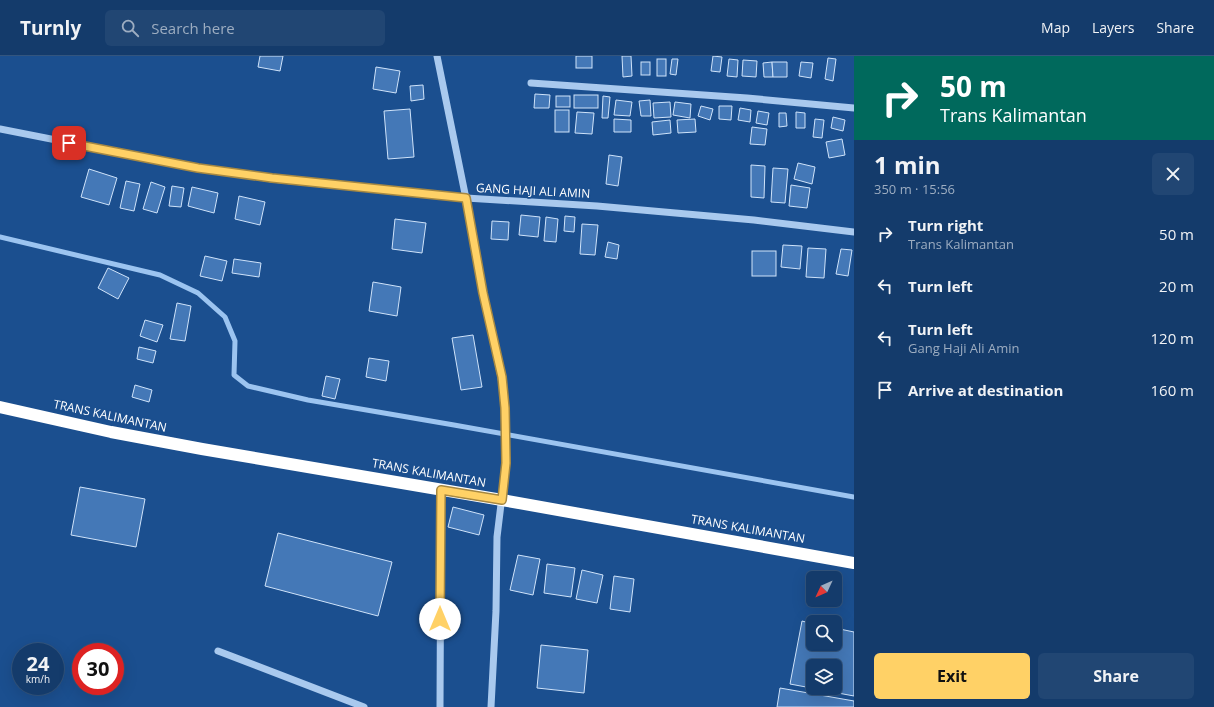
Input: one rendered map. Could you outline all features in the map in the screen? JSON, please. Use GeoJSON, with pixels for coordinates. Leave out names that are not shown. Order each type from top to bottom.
{"type":"FeatureCollection","features":[{"type":"Feature","properties":{"kind":"highway","name":"TRANS KALIMANTAN"},"geometry":{"type":"LineString","coordinates":[[0,407],[126,435],[854,563]]}},
{"type":"Feature","properties":{"kind":"street"},"geometry":{"type":"LineString","coordinates":[[435,56],[466,198],[483,293],[502,377],[506,430],[506,463],[497,537],[496,611],[491,707]]}},
{"type":"Feature","properties":{"kind":"street"},"geometry":{"type":"LineString","coordinates":[[531,83],[854,108]]}},
{"type":"Feature","properties":{"kind":"street","name":"GANG HAJI ALI AMIN"},"geometry":{"type":"LineString","coordinates":[[0,129],[198,168],[272,178],[466,198],[597,206],[754,220],[854,232]]}},
{"type":"Feature","properties":{"kind":"street"},"geometry":{"type":"LineString","coordinates":[[440,707],[441,490]]}},
{"type":"Feature","properties":{"kind":"street"},"geometry":{"type":"LineString","coordinates":[[218,651],[364,707]]}},
{"type":"Feature","properties":{"kind":"building"},"geometry":{"type":"Polygon","coordinates":[[[260,56],[283,56],[280,71],[258,67],[260,56]]]}},
{"type":"Feature","properties":{"kind":"building"},"geometry":{"type":"Polygon","coordinates":[[[576,56],[592,56],[592,68],[576,68],[576,56]]]}},
{"type":"Feature","properties":{"kind":"building"},"geometry":{"type":"Polygon","coordinates":[[[622,56],[631,56],[632,76],[623,77],[622,56]]]}},
{"type":"Feature","properties":{"kind":"building"},"geometry":{"type":"Polygon","coordinates":[[[713,56],[722,57],[720,72],[711,71],[713,56]]]}},
{"type":"Feature","properties":{"kind":"building"},"geometry":{"type":"Polygon","coordinates":[[[828,58],[836,59],[833,81],[825,79],[828,58]]]}},
{"type":"Feature","properties":{"kind":"building"},"geometry":{"type":"Polygon","coordinates":[[[657,59],[666,59],[666,76],[657,76],[657,59]]]}},
{"type":"Feature","properties":{"kind":"building"},"geometry":{"type":"Polygon","coordinates":[[[672,59],[678,59],[676,75],[670,74],[672,59]]]}},
{"type":"Feature","properties":{"kind":"building"},"geometry":{"type":"Polygon","coordinates":[[[729,59],[738,60],[737,77],[727,76],[729,59]]]}},
{"type":"Feature","properties":{"kind":"building"},"geometry":{"type":"Polygon","coordinates":[[[743,60],[757,61],[756,77],[742,76],[743,60]]]}},
{"type":"Feature","properties":{"kind":"building"},"geometry":{"type":"Polygon","coordinates":[[[641,62],[650,62],[650,75],[641,75],[641,62]]]}},
{"type":"Feature","properties":{"kind":"building"},"geometry":{"type":"Polygon","coordinates":[[[772,62],[773,77],[764,77],[763,63],[772,62]]]}},
{"type":"Feature","properties":{"kind":"building"},"geometry":{"type":"Polygon","coordinates":[[[772,62],[787,62],[787,77],[773,77],[772,62]]]}},
{"type":"Feature","properties":{"kind":"building"},"geometry":{"type":"Polygon","coordinates":[[[801,62],[813,63],[811,78],[799,76],[801,62]]]}},
{"type":"Feature","properties":{"kind":"building"},"geometry":{"type":"Polygon","coordinates":[[[376,67],[400,71],[396,93],[373,89],[376,67]]]}},
{"type":"Feature","properties":{"kind":"building"},"geometry":{"type":"Polygon","coordinates":[[[423,85],[424,99],[411,101],[410,86],[423,85]]]}},
{"type":"Feature","properties":{"kind":"building"},"geometry":{"type":"Polygon","coordinates":[[[535,94],[550,95],[549,108],[534,108],[535,94]]]}},
{"type":"Feature","properties":{"kind":"building"},"geometry":{"type":"Polygon","coordinates":[[[574,95],[598,95],[598,108],[574,108],[574,95]]]}},
{"type":"Feature","properties":{"kind":"building"},"geometry":{"type":"Polygon","coordinates":[[[556,96],[570,96],[570,107],[556,107],[556,96]]]}},
{"type":"Feature","properties":{"kind":"building"},"geometry":{"type":"Polygon","coordinates":[[[603,96],[610,97],[608,118],[602,118],[603,96]]]}},
{"type":"Feature","properties":{"kind":"building"},"geometry":{"type":"Polygon","coordinates":[[[616,100],[632,102],[630,116],[614,115],[616,100]]]}},
{"type":"Feature","properties":{"kind":"building"},"geometry":{"type":"Polygon","coordinates":[[[650,100],[651,116],[641,116],[639,101],[650,100]]]}},
{"type":"Feature","properties":{"kind":"building"},"geometry":{"type":"Polygon","coordinates":[[[670,102],[671,117],[654,118],[653,103],[670,102]]]}},
{"type":"Feature","properties":{"kind":"building"},"geometry":{"type":"Polygon","coordinates":[[[675,102],[691,104],[690,118],[673,115],[675,102]]]}},
{"type":"Feature","properties":{"kind":"building"},"geometry":{"type":"Polygon","coordinates":[[[701,106],[713,109],[710,120],[698,116],[701,106]]]}},
{"type":"Feature","properties":{"kind":"building"},"geometry":{"type":"Polygon","coordinates":[[[719,106],[732,106],[731,120],[719,119],[719,106]]]}},
{"type":"Feature","properties":{"kind":"building"},"geometry":{"type":"Polygon","coordinates":[[[740,108],[751,110],[750,122],[738,120],[740,108]]]}},
{"type":"Feature","properties":{"kind":"building"},"geometry":{"type":"Polygon","coordinates":[[[410,109],[414,157],[388,159],[384,111],[410,109]]]}},
{"type":"Feature","properties":{"kind":"building"},"geometry":{"type":"Polygon","coordinates":[[[555,110],[569,110],[569,132],[555,132],[555,110]]]}},
{"type":"Feature","properties":{"kind":"building"},"geometry":{"type":"Polygon","coordinates":[[[758,111],[769,113],[767,125],[756,123],[758,111]]]}},
{"type":"Feature","properties":{"kind":"building"},"geometry":{"type":"Polygon","coordinates":[[[577,112],[594,113],[592,134],[575,133],[577,112]]]}},
{"type":"Feature","properties":{"kind":"building"},"geometry":{"type":"Polygon","coordinates":[[[796,112],[805,113],[805,128],[796,128],[796,112]]]}},
{"type":"Feature","properties":{"kind":"building"},"geometry":{"type":"Polygon","coordinates":[[[779,113],[786,113],[787,126],[779,127],[779,113]]]}},
{"type":"Feature","properties":{"kind":"building"},"geometry":{"type":"Polygon","coordinates":[[[833,117],[845,120],[843,131],[831,128],[833,117]]]}},
{"type":"Feature","properties":{"kind":"building"},"geometry":{"type":"Polygon","coordinates":[[[614,119],[631,120],[631,132],[614,132],[614,119]]]}},
{"type":"Feature","properties":{"kind":"building"},"geometry":{"type":"Polygon","coordinates":[[[695,119],[696,132],[678,133],[677,120],[695,119]]]}},
{"type":"Feature","properties":{"kind":"building"},"geometry":{"type":"Polygon","coordinates":[[[815,119],[824,120],[822,138],[813,137],[815,119]]]}},
{"type":"Feature","properties":{"kind":"building"},"geometry":{"type":"Polygon","coordinates":[[[670,120],[671,133],[653,135],[652,122],[670,120]]]}},
{"type":"Feature","properties":{"kind":"building"},"geometry":{"type":"Polygon","coordinates":[[[752,127],[767,129],[765,145],[750,144],[752,127]]]}},
{"type":"Feature","properties":{"kind":"building"},"geometry":{"type":"Polygon","coordinates":[[[842,139],[845,155],[829,158],[826,142],[842,139]]]}},
{"type":"Feature","properties":{"kind":"building"},"geometry":{"type":"Polygon","coordinates":[[[609,155],[622,157],[618,186],[606,184],[609,155]]]}},
{"type":"Feature","properties":{"kind":"building"},"geometry":{"type":"Polygon","coordinates":[[[798,163],[815,167],[812,184],[794,179],[798,163]]]}},
{"type":"Feature","properties":{"kind":"building"},"geometry":{"type":"Polygon","coordinates":[[[751,165],[765,166],[764,198],[751,197],[751,165]]]}},
{"type":"Feature","properties":{"kind":"building"},"geometry":{"type":"Polygon","coordinates":[[[773,168],[788,169],[785,203],[771,202],[773,168]]]}},
{"type":"Feature","properties":{"kind":"building"},"geometry":{"type":"Polygon","coordinates":[[[89,169],[117,178],[109,205],[81,197],[89,169]]]}},
{"type":"Feature","properties":{"kind":"building"},"geometry":{"type":"Polygon","coordinates":[[[126,181],[140,184],[134,211],[120,208],[126,181]]]}},
{"type":"Feature","properties":{"kind":"building"},"geometry":{"type":"Polygon","coordinates":[[[151,182],[165,187],[157,213],[143,209],[151,182]]]}},
{"type":"Feature","properties":{"kind":"building"},"geometry":{"type":"Polygon","coordinates":[[[791,185],[810,188],[807,208],[789,206],[791,185]]]}},
{"type":"Feature","properties":{"kind":"building"},"geometry":{"type":"Polygon","coordinates":[[[172,186],[184,188],[181,207],[169,206],[172,186]]]}},
{"type":"Feature","properties":{"kind":"building"},"geometry":{"type":"Polygon","coordinates":[[[192,187],[218,193],[214,213],[188,206],[192,187]]]}},
{"type":"Feature","properties":{"kind":"building"},"geometry":{"type":"Polygon","coordinates":[[[239,196],[265,202],[260,225],[235,219],[239,196]]]}},
{"type":"Feature","properties":{"kind":"building"},"geometry":{"type":"Polygon","coordinates":[[[521,215],[540,217],[538,237],[519,235],[521,215]]]}},
{"type":"Feature","properties":{"kind":"building"},"geometry":{"type":"Polygon","coordinates":[[[565,216],[575,217],[574,232],[564,231],[565,216]]]}},
{"type":"Feature","properties":{"kind":"building"},"geometry":{"type":"Polygon","coordinates":[[[546,217],[558,219],[556,242],[544,241],[546,217]]]}},
{"type":"Feature","properties":{"kind":"building"},"geometry":{"type":"Polygon","coordinates":[[[395,219],[426,223],[422,253],[392,249],[395,219]]]}},
{"type":"Feature","properties":{"kind":"building"},"geometry":{"type":"Polygon","coordinates":[[[492,221],[509,222],[508,240],[491,239],[492,221]]]}},
{"type":"Feature","properties":{"kind":"building"},"geometry":{"type":"Polygon","coordinates":[[[582,224],[598,225],[595,255],[580,254],[582,224]]]}},
{"type":"Feature","properties":{"kind":"building"},"geometry":{"type":"Polygon","coordinates":[[[608,242],[619,245],[617,259],[605,257],[608,242]]]}},
{"type":"Feature","properties":{"kind":"building"},"geometry":{"type":"Polygon","coordinates":[[[783,245],[802,246],[800,269],[781,267],[783,245]]]}},
{"type":"Feature","properties":{"kind":"building"},"geometry":{"type":"Polygon","coordinates":[[[808,248],[826,249],[824,278],[806,277],[808,248]]]}},
{"type":"Feature","properties":{"kind":"building"},"geometry":{"type":"Polygon","coordinates":[[[841,249],[852,250],[848,276],[836,274],[841,249]]]}},
{"type":"Feature","properties":{"kind":"building"},"geometry":{"type":"Polygon","coordinates":[[[752,251],[776,251],[776,276],[752,276],[752,251]]]}},
{"type":"Feature","properties":{"kind":"building"},"geometry":{"type":"Polygon","coordinates":[[[205,256],[227,261],[222,281],[200,276],[205,256]]]}},
{"type":"Feature","properties":{"kind":"building"},"geometry":{"type":"Polygon","coordinates":[[[234,259],[261,263],[259,277],[232,273],[234,259]]]}},
{"type":"Feature","properties":{"kind":"building"},"geometry":{"type":"Polygon","coordinates":[[[108,268],[129,278],[118,299],[98,288],[108,268]]]}},
{"type":"Feature","properties":{"kind":"building"},"geometry":{"type":"Polygon","coordinates":[[[373,282],[401,287],[397,316],[369,311],[373,282]]]}},
{"type":"Feature","properties":{"kind":"building"},"geometry":{"type":"Polygon","coordinates":[[[177,303],[191,306],[185,341],[170,339],[177,303]]]}},
{"type":"Feature","properties":{"kind":"building"},"geometry":{"type":"Polygon","coordinates":[[[145,320],[163,325],[157,342],[140,336],[145,320]]]}},
{"type":"Feature","properties":{"kind":"building"},"geometry":{"type":"Polygon","coordinates":[[[473,335],[482,387],[461,390],[452,338],[473,335]]]}},
{"type":"Feature","properties":{"kind":"building"},"geometry":{"type":"Polygon","coordinates":[[[139,347],[156,351],[153,363],[137,359],[139,347]]]}},
{"type":"Feature","properties":{"kind":"building"},"geometry":{"type":"Polygon","coordinates":[[[369,358],[389,361],[386,381],[366,377],[369,358]]]}},
{"type":"Feature","properties":{"kind":"building"},"geometry":{"type":"Polygon","coordinates":[[[326,376],[340,379],[335,399],[322,396],[326,376]]]}},
{"type":"Feature","properties":{"kind":"building"},"geometry":{"type":"Polygon","coordinates":[[[135,385],[152,390],[149,402],[132,397],[135,385]]]}},
{"type":"Feature","properties":{"kind":"building"},"geometry":{"type":"Polygon","coordinates":[[[80,487],[145,499],[136,547],[71,535],[80,487]]]}},
{"type":"Feature","properties":{"kind":"building"},"geometry":{"type":"Polygon","coordinates":[[[453,507],[484,515],[479,535],[448,527],[453,507]]]}},
{"type":"Feature","properties":{"kind":"building"},"geometry":{"type":"Polygon","coordinates":[[[278,533],[392,562],[378,616],[265,586],[278,533]]]}},
{"type":"Feature","properties":{"kind":"building"},"geometry":{"type":"Polygon","coordinates":[[[518,555],[540,559],[533,595],[510,590],[518,555]]]}},
{"type":"Feature","properties":{"kind":"building"},"geometry":{"type":"Polygon","coordinates":[[[547,564],[575,568],[571,597],[544,593],[547,564]]]}},
{"type":"Feature","properties":{"kind":"building"},"geometry":{"type":"Polygon","coordinates":[[[582,570],[603,575],[597,603],[576,599],[582,570]]]}},
{"type":"Feature","properties":{"kind":"building"},"geometry":{"type":"Polygon","coordinates":[[[614,576],[634,579],[630,612],[610,609],[614,576]]]}},
{"type":"Feature","properties":{"kind":"building"},"geometry":{"type":"Polygon","coordinates":[[[802,621],[806,622],[806,651],[842,651],[842,629],[854,632],[854,696],[842,694],[842,659],[806,659],[806,687],[790,684],[802,621]]]}},
{"type":"Feature","properties":{"kind":"building"},"geometry":{"type":"Polygon","coordinates":[[[541,645],[588,650],[584,693],[537,688],[541,645]]]}},
{"type":"Feature","properties":{"kind":"building"},"geometry":{"type":"Polygon","coordinates":[[[780,688],[806,693],[806,695],[820,695],[854,701],[854,707],[777,707],[780,688]]]}},
{"type":"Feature","properties":{"kind":"waterway"},"geometry":{"type":"LineString","coordinates":[[0,237],[160,275],[198,293],[225,317],[235,341],[234,375],[248,386],[308,400],[854,497]]}},
{"type":"Feature","properties":{"kind":"route"},"geometry":{"type":"LineString","coordinates":[[69,143],[198,168],[272,178],[466,198],[483,293],[502,377],[505,408],[506,463],[502,500],[441,490],[440,619]]}}]}
